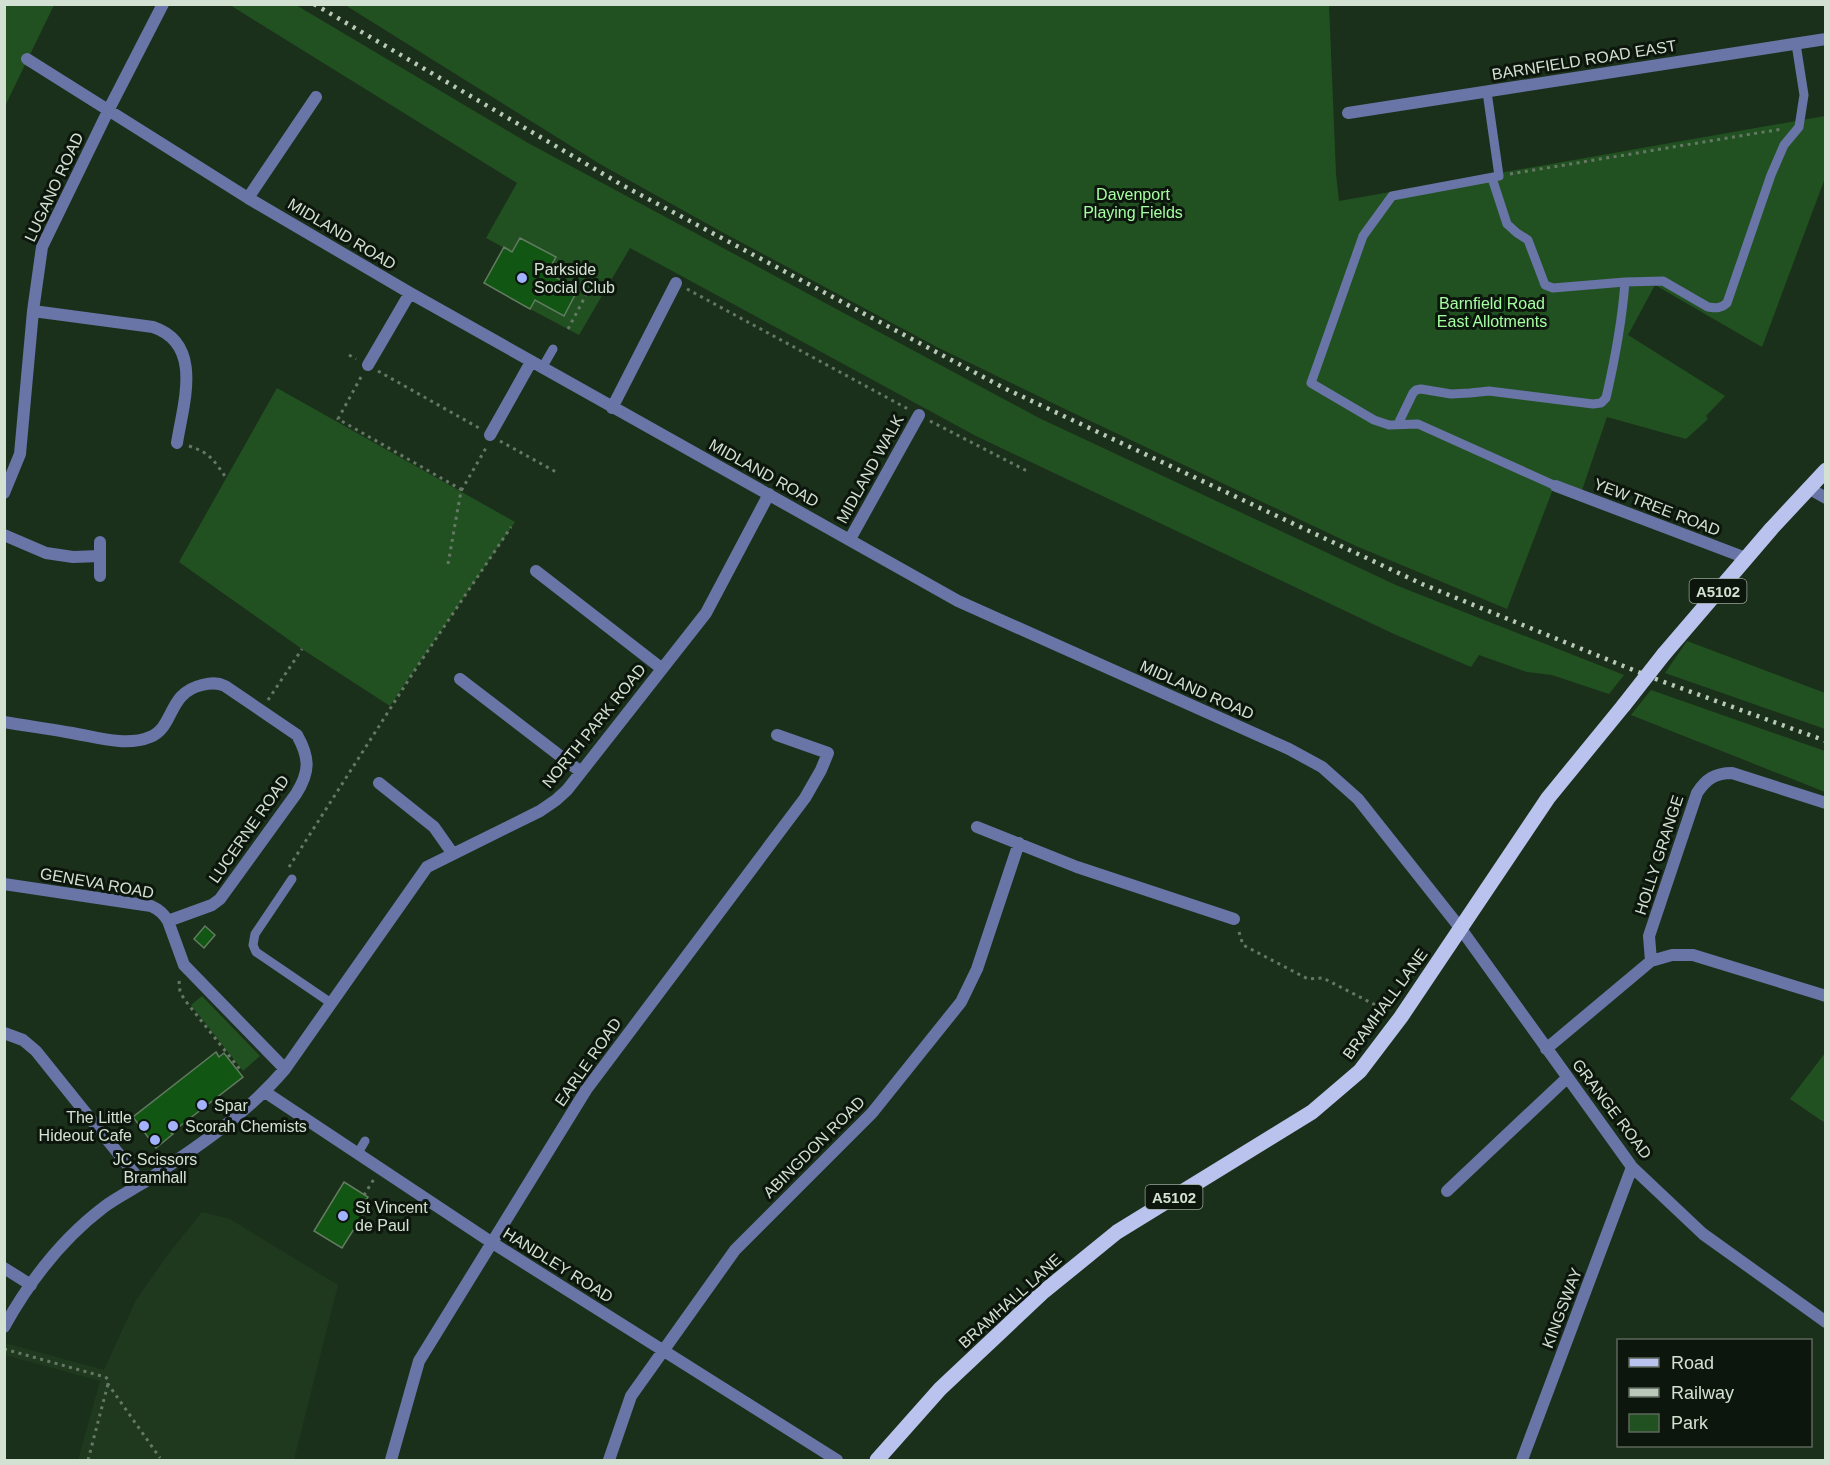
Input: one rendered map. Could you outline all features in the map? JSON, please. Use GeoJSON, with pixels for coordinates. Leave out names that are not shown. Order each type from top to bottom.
{"type":"FeatureCollection","features":[{"type":"Feature","properties":{"kind":"main road","name":"BRAMHALL LANE"},"geometry":{"type":"LineString","coordinates":[[877,1460],[940,1389],[1042,1293],[1117,1232],[1312,1112],[1360,1071],[1401,1017],[1548,798],[1664,654],[1746,558],[1826,470]]}},
{"type":"Feature","properties":{"kind":"street","name":"LUGANO ROAD"},"geometry":{"type":"LineString","coordinates":[[4,493],[20,453],[33,311],[42,247],[108,109],[163,4]]}},
{"type":"Feature","properties":{"kind":"street","name":"BARNFIELD ROAD EAST"},"geometry":{"type":"LineString","coordinates":[[1348,113],[1826,39]]}},
{"type":"Feature","properties":{"kind":"street","name":"MIDLAND ROAD"},"geometry":{"type":"LineString","coordinates":[[27,59],[248,198],[410,293],[958,601],[1289,749],[1322,767],[1358,800],[1461,929]]}},
{"type":"Feature","properties":{"kind":"street"},"geometry":{"type":"LineString","coordinates":[[248,198],[316,97]]}},
{"type":"Feature","properties":{"kind":"street"},"geometry":{"type":"LineString","coordinates":[[612,408],[676,283]]}},
{"type":"Feature","properties":{"kind":"street"},"geometry":{"type":"LineString","coordinates":[[368,366],[410,293]]}},
{"type":"Feature","properties":{"kind":"street"},"geometry":{"type":"LineString","coordinates":[[33,311],[153,327],[174,338],[182,351],[187,373],[177,443]]}},
{"type":"Feature","properties":{"kind":"street"},"geometry":{"type":"LineString","coordinates":[[491,435],[536,365]]}},
{"type":"Feature","properties":{"kind":"street","name":"MIDLAND WALK"},"geometry":{"type":"LineString","coordinates":[[850,539],[919,415]]}},
{"type":"Feature","properties":{"kind":"street","name":"YEW TREE ROAD"},"geometry":{"type":"LineString","coordinates":[[1556,486],[1746,558]]}},
{"type":"Feature","properties":{"kind":"street"},"geometry":{"type":"LineString","coordinates":[[1810,489],[1826,498]]}},
{"type":"Feature","properties":{"kind":"street","name":"NORTH PARK ROAD"},"geometry":{"type":"LineString","coordinates":[[4,1327],[31,1285],[74,1233],[104,1207],[208,1138],[266,1092],[285,1069],[428,867],[540,811],[556,800],[581,772],[706,613],[769,494]]}},
{"type":"Feature","properties":{"kind":"street"},"geometry":{"type":"LineString","coordinates":[[4,535],[45,553],[73,557],[100,556]]}},
{"type":"Feature","properties":{"kind":"street"},"geometry":{"type":"LineString","coordinates":[[100,542],[100,576]]}},
{"type":"Feature","properties":{"kind":"street"},"geometry":{"type":"LineString","coordinates":[[536,571],[662,669]]}},
{"type":"Feature","properties":{"kind":"street"},"geometry":{"type":"LineString","coordinates":[[460,679],[581,772]]}},
{"type":"Feature","properties":{"kind":"street","name":"LUCERNE ROAD"},"geometry":{"type":"LineString","coordinates":[[4,722],[120,741],[141,739],[152,736],[162,728],[172,709],[186,691],[196,686],[214,683],[225,686],[294,732],[299,739],[307,762],[302,784],[220,899],[212,905],[168,921]]}},
{"type":"Feature","properties":{"kind":"street","name":"EARLE ROAD"},"geometry":{"type":"LineString","coordinates":[[392,1461],[419,1361],[491,1242],[586,1090],[805,798],[821,770],[828,753],[777,735]]}},
{"type":"Feature","properties":{"kind":"street","name":"HOLLY GRANGE"},"geometry":{"type":"LineString","coordinates":[[1651,961],[1649,936],[1697,793],[1704,782],[1721,773],[1732,773],[1826,803]]}},
{"type":"Feature","properties":{"kind":"street"},"geometry":{"type":"LineString","coordinates":[[378,783],[434,827],[453,854]]}},
{"type":"Feature","properties":{"kind":"street"},"geometry":{"type":"LineString","coordinates":[[977,827],[1077,867],[1234,919]]}},
{"type":"Feature","properties":{"kind":"street","name":"ABINGDON ROAD"},"geometry":{"type":"LineString","coordinates":[[609,1461],[631,1396],[735,1250],[872,1113],[961,1002],[977,969],[1019,843]]}},
{"type":"Feature","properties":{"kind":"street","name":"GENEVA ROAD"},"geometry":{"type":"LineString","coordinates":[[4,884],[151,906],[161,912],[168,921],[181,960]]}},
{"type":"Feature","properties":{"kind":"street","name":"GRANGE ROAD"},"geometry":{"type":"LineString","coordinates":[[1461,929],[1632,1167],[1703,1234],[1826,1322]]}},
{"type":"Feature","properties":{"kind":"street"},"geometry":{"type":"LineString","coordinates":[[1546,1049],[1651,961],[1672,955],[1693,955],[1826,996]]}},
{"type":"Feature","properties":{"kind":"street"},"geometry":{"type":"LineString","coordinates":[[181,960],[285,1069]]}},
{"type":"Feature","properties":{"kind":"street"},"geometry":{"type":"LineString","coordinates":[[4,1033],[22,1040],[36,1051],[142,1183]]}},
{"type":"Feature","properties":{"kind":"street"},"geometry":{"type":"LineString","coordinates":[[1447,1191],[1567,1078]]}},
{"type":"Feature","properties":{"kind":"street","name":"HANDLEY ROAD"},"geometry":{"type":"LineString","coordinates":[[266,1092],[491,1242],[837,1461]]}},
{"type":"Feature","properties":{"kind":"street","name":"KINGSWAY"},"geometry":{"type":"LineString","coordinates":[[1522,1461],[1632,1167]]}},
{"type":"Feature","properties":{"kind":"street"},"geometry":{"type":"LineString","coordinates":[[4,1268],[31,1285]]}},
{"type":"Feature","properties":{"kind":"lane"},"geometry":{"type":"LineString","coordinates":[[1487,92],[1496,177],[1507,224],[1528,240],[1545,285],[1553,288],[1663,281],[1708,307],[1716,308],[1727,303],[1771,175],[1784,145],[1799,127],[1804,95],[1796,44]]}},
{"type":"Feature","properties":{"kind":"lane"},"geometry":{"type":"LineString","coordinates":[[1496,177],[1392,196],[1363,236],[1311,383],[1374,420],[1389,425],[1418,424],[1556,486]]}},
{"type":"Feature","properties":{"kind":"lane"},"geometry":{"type":"LineString","coordinates":[[1398,424],[1413,393],[1421,389],[1451,394],[1490,391],[1593,404],[1603,401],[1606,398],[1617,354],[1625,282]]}},
{"type":"Feature","properties":{"kind":"lane"},"geometry":{"type":"LineString","coordinates":[[536,365],[553,349]]}},
{"type":"Feature","properties":{"kind":"lane"},"geometry":{"type":"LineString","coordinates":[[292,879],[255,934],[254,948],[256,952],[331,1003]]}},
{"type":"Feature","properties":{"kind":"lane"},"geometry":{"type":"LineString","coordinates":[[358,1153],[365,1141]]}},
{"type":"Feature","properties":{"kind":"path"},"geometry":{"type":"LineString","coordinates":[[1496,177],[1799,127]]}},
{"type":"Feature","properties":{"kind":"path"},"geometry":{"type":"LineString","coordinates":[[676,283],[1027,471]]}},
{"type":"Feature","properties":{"kind":"path"},"geometry":{"type":"LineString","coordinates":[[568,329],[587,293]]}},
{"type":"Feature","properties":{"kind":"path"},"geometry":{"type":"LineString","coordinates":[[462,489],[338,419],[368,366],[556,472]]}},
{"type":"Feature","properties":{"kind":"path"},"geometry":{"type":"LineString","coordinates":[[448,564],[462,489],[491,435]]}},
{"type":"Feature","properties":{"kind":"path"},"geometry":{"type":"LineString","coordinates":[[177,443],[208,454],[227,479]]}},
{"type":"Feature","properties":{"kind":"path"},"geometry":{"type":"LineString","coordinates":[[292,879],[285,874],[430,647],[511,527]]}},
{"type":"Feature","properties":{"kind":"path"},"geometry":{"type":"LineString","coordinates":[[262,711],[302,649]]}},
{"type":"Feature","properties":{"kind":"path"},"geometry":{"type":"LineString","coordinates":[[1234,919],[1243,945],[1308,979],[1323,978],[1401,1017]]}},
{"type":"Feature","properties":{"kind":"path"},"geometry":{"type":"LineString","coordinates":[[181,960],[179,983],[181,995],[242,1072]]}},
{"type":"Feature","properties":{"kind":"path"},"geometry":{"type":"LineString","coordinates":[[356,1208],[381,1168]]}},
{"type":"Feature","properties":{"kind":"path"},"geometry":{"type":"LineString","coordinates":[[4,1349],[108,1379],[88,1461]]}},
{"type":"Feature","properties":{"kind":"path"},"geometry":{"type":"LineString","coordinates":[[108,1384],[160,1458]]}},
{"type":"Feature","properties":{"kind":"shaded area"},"geometry":{"type":"Polygon","coordinates":[[[202,1212],[230,1219],[338,1285],[294,1460],[78,1460],[100,1381],[5,1355],[5,1343],[104,1370],[136,1300],[169,1253],[202,1212]]]}},
{"type":"Feature","properties":{"kind":"green space"},"geometry":{"type":"Polygon","coordinates":[[[5,5],[54,5],[5,106],[5,5]]]}},
{"type":"Feature","properties":{"kind":"green space"},"geometry":{"type":"Polygon","coordinates":[[[230,5],[296,5],[528,143],[1039,418],[1398,586],[1624,675],[1609,694],[1552,675],[1527,672],[1479,655],[1471,667],[1394,634],[976,436],[630,248],[579,335],[530,309],[535,300],[564,316],[578,290],[547,273],[556,257],[520,238],[512,252],[486,238],[517,183],[230,5]]]}},
{"type":"Feature","properties":{"kind":"green space"},"geometry":{"type":"Polygon","coordinates":[[[345,5],[1329,5],[1339,201],[1825,116],[1825,178],[1762,347],[1655,285],[1628,335],[1725,396],[1706,416],[1708,419],[1686,439],[1607,417],[1581,493],[1553,489],[1507,609],[1356,546],[937,347],[600,164],[345,5]]]}},
{"type":"Feature","properties":{"kind":"green space"},"geometry":{"type":"Polygon","coordinates":[[[277,388],[515,522],[390,706],[302,649],[179,562],[277,388]]]}},
{"type":"Feature","properties":{"kind":"green space"},"geometry":{"type":"Polygon","coordinates":[[[1687,641],[1825,693],[1825,729],[1665,673],[1687,641]]]}},
{"type":"Feature","properties":{"kind":"green space"},"geometry":{"type":"Polygon","coordinates":[[[1651,690],[1825,751],[1825,792],[1631,715],[1651,690]]]}},
{"type":"Feature","properties":{"kind":"green space"},"geometry":{"type":"Polygon","coordinates":[[[202,996],[260,1056],[243,1071],[191,1005],[202,996]]]}},
{"type":"Feature","properties":{"kind":"green space"},"geometry":{"type":"Polygon","coordinates":[[[1825,1053],[1825,1123],[1790,1099],[1825,1053]]]}},
{"type":"Feature","properties":{"kind":"building","name":"Parkside Social Club"},"geometry":{"type":"Polygon","coordinates":[[[520,238],[556,257],[547,273],[578,289],[564,316],[535,300],[530,309],[484,283],[504,247],[512,252],[520,238]]]}},
{"type":"Feature","properties":{"kind":"building"},"geometry":{"type":"Polygon","coordinates":[[[205,926],[215,935],[204,948],[194,939],[205,926]]]}},
{"type":"Feature","properties":{"kind":"building"},"geometry":{"type":"Polygon","coordinates":[[[216,1052],[219,1057],[224,1053],[243,1077],[171,1133],[173,1134],[156,1148],[133,1117],[216,1052]]]}},
{"type":"Feature","properties":{"kind":"building","name":"St Vincent de Paul"},"geometry":{"type":"Polygon","coordinates":[[[344,1182],[368,1197],[360,1210],[364,1213],[342,1248],[314,1231],[344,1182]]]}},
{"type":"Feature","properties":{"kind":"railway"},"geometry":{"type":"LineString","coordinates":[[314,4],[622,185],[1004,388],[1422,584],[1653,678],[1826,741]]}},
{"type":"Feature","properties":{"kind":"place","name":"Parkside Social Club"},"geometry":{"type":"Point","coordinates":[522,278]}},
{"type":"Feature","properties":{"kind":"place","name":"Spar"},"geometry":{"type":"Point","coordinates":[202,1105]}},
{"type":"Feature","properties":{"kind":"place","name":"The Little Hideout Cafe"},"geometry":{"type":"Point","coordinates":[144,1126]}},
{"type":"Feature","properties":{"kind":"place","name":"Scorah Chemists"},"geometry":{"type":"Point","coordinates":[173,1126]}},
{"type":"Feature","properties":{"kind":"place","name":"JC Scissors Bramhall"},"geometry":{"type":"Point","coordinates":[155,1140]}},
{"type":"Feature","properties":{"kind":"place","name":"St Vincent de Paul"},"geometry":{"type":"Point","coordinates":[343,1216]}},
{"type":"Feature","properties":{"kind":"park label","name":"Davenport Playing Fields"},"geometry":{"type":"Point","coordinates":[1133,203]}},
{"type":"Feature","properties":{"kind":"park label","name":"Barnfield Road East Allotments"},"geometry":{"type":"Point","coordinates":[1492,312]}}]}
